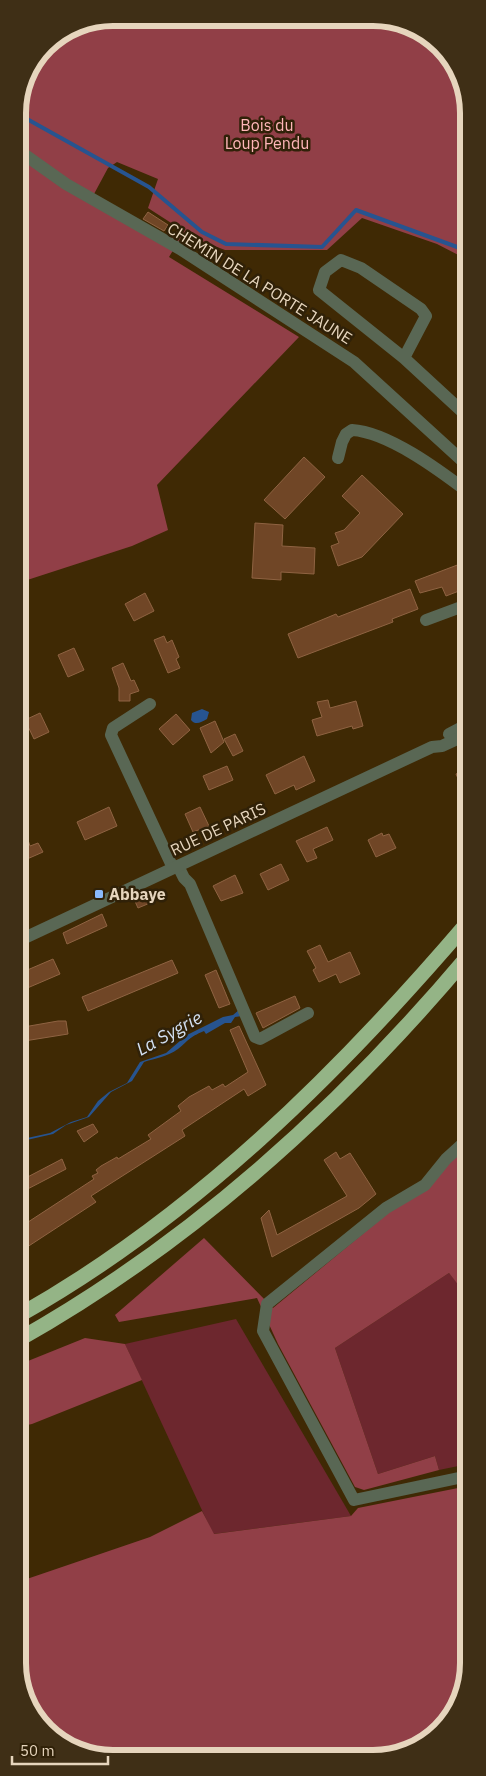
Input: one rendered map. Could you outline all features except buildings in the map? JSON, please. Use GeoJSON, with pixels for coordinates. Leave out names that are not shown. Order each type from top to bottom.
{"type":"FeatureCollection","features":[{"type":"Feature","properties":{"kind":"highway"},"geometry":{"type":"LineString","coordinates":[[26,1311],[63,1289],[145,1233],[242,1157],[358,1046],[409,991],[460,931]]}},
{"type":"Feature","properties":{"kind":"highway"},"geometry":{"type":"LineString","coordinates":[[26,1335],[76,1305],[155,1252],[268,1163],[373,1064],[460,965]]}},
{"type":"Feature","properties":{"kind":"street","name":"CHEMIN DE LA PORTE JAUNE"},"geometry":{"type":"LineString","coordinates":[[26,156],[66,184],[180,249],[354,362],[460,459]]}},
{"type":"Feature","properties":{"kind":"street"},"geometry":{"type":"LineString","coordinates":[[404,358],[426,316],[420,308],[361,268],[341,260],[325,272],[319,290],[404,358],[460,410]]}},
{"type":"Feature","properties":{"kind":"street"},"geometry":{"type":"LineString","coordinates":[[338,458],[346,434],[352,430],[372,432],[460,486]]}},
{"type":"Feature","properties":{"kind":"street"},"geometry":{"type":"LineString","coordinates":[[426,620],[460,608]]}},
{"type":"Feature","properties":{"kind":"street"},"geometry":{"type":"LineString","coordinates":[[150,704],[113,728],[111,736],[176,867],[190,884],[255,1037],[260,1040],[308,1013]]}},
{"type":"Feature","properties":{"kind":"street","name":"RUE DE PARIS"},"geometry":{"type":"LineString","coordinates":[[26,937],[432,747],[442,746],[460,733]]}},
{"type":"Feature","properties":{"kind":"street"},"geometry":{"type":"LineString","coordinates":[[460,1146],[446,1159],[425,1185],[386,1208],[268,1304],[263,1331],[354,1500],[460,1478]]}},
{"type":"Feature","properties":{"kind":"shaded area"},"geometry":{"type":"Polygon","coordinates":[[[449,1273],[460,1286],[460,1466],[439,1470],[435,1456],[378,1474],[335,1348],[449,1273]]]}},
{"type":"Feature","properties":{"kind":"shaded area"},"geometry":{"type":"Polygon","coordinates":[[[236,1319],[351,1516],[213,1534],[125,1344],[236,1319]]]}},
{"type":"Feature","properties":{"kind":"green space","name":"Bois du Loup Pendu"},"geometry":{"type":"Polygon","coordinates":[[[113,26],[373,26],[390,28],[416,38],[426,44],[442,60],[451,75],[457,91],[460,113],[460,256],[437,244],[362,218],[327,250],[225,250],[183,234],[169,257],[299,337],[157,485],[168,530],[132,546],[26,580],[26,107],[29,91],[41,65],[65,41],[80,33],[96,28],[113,26]],[[117,162],[108,168],[94,194],[170,241],[179,228],[148,208],[158,179],[117,162]]]}},
{"type":"Feature","properties":{"kind":"green space"},"geometry":{"type":"Polygon","coordinates":[[[460,1154],[460,1287],[449,1273],[335,1348],[378,1474],[435,1456],[439,1470],[364,1490],[355,1487],[278,1344],[257,1298],[119,1322],[115,1315],[204,1238],[273,1308],[460,1154]]]}},
{"type":"Feature","properties":{"kind":"green space"},"geometry":{"type":"Polygon","coordinates":[[[85,1338],[125,1344],[142,1380],[26,1425],[26,1362],[85,1338]]]}},
{"type":"Feature","properties":{"kind":"green space"},"geometry":{"type":"Polygon","coordinates":[[[460,1488],[460,1669],[451,1701],[434,1724],[421,1735],[395,1747],[373,1750],[113,1750],[96,1748],[75,1741],[65,1735],[44,1716],[35,1701],[27,1674],[26,1579],[150,1537],[202,1511],[214,1534],[351,1516],[358,1508],[460,1488]]]}},
{"type":"Feature","properties":{"kind":"water"},"geometry":{"type":"Polygon","coordinates":[[[202,709],[209,712],[207,719],[199,723],[193,722],[191,720],[192,713],[202,709]]]}},
{"type":"Feature","properties":{"kind":"water"},"geometry":{"type":"Polygon","coordinates":[[[239,1010],[242,1016],[235,1017],[231,1023],[225,1023],[206,1034],[204,1031],[192,1037],[170,1054],[144,1062],[132,1081],[111,1092],[89,1117],[66,1125],[53,1134],[26,1140],[26,1138],[50,1133],[71,1122],[87,1117],[98,1101],[109,1092],[127,1083],[140,1062],[166,1053],[187,1035],[223,1017],[233,1015],[239,1010]]]}},
{"type":"Feature","properties":{"kind":"waterway"},"geometry":{"type":"LineString","coordinates":[[26,118],[149,187],[202,232],[226,244],[322,247],[356,210],[460,248]]}},
{"type":"Feature","properties":{"kind":"place","name":"Abbaye"},"geometry":{"type":"Point","coordinates":[99,894]}},
{"type":"Feature","properties":{"kind":"water label","name":"La Sygrie"},"geometry":{"type":"Point","coordinates":[169,1033]}}]}
